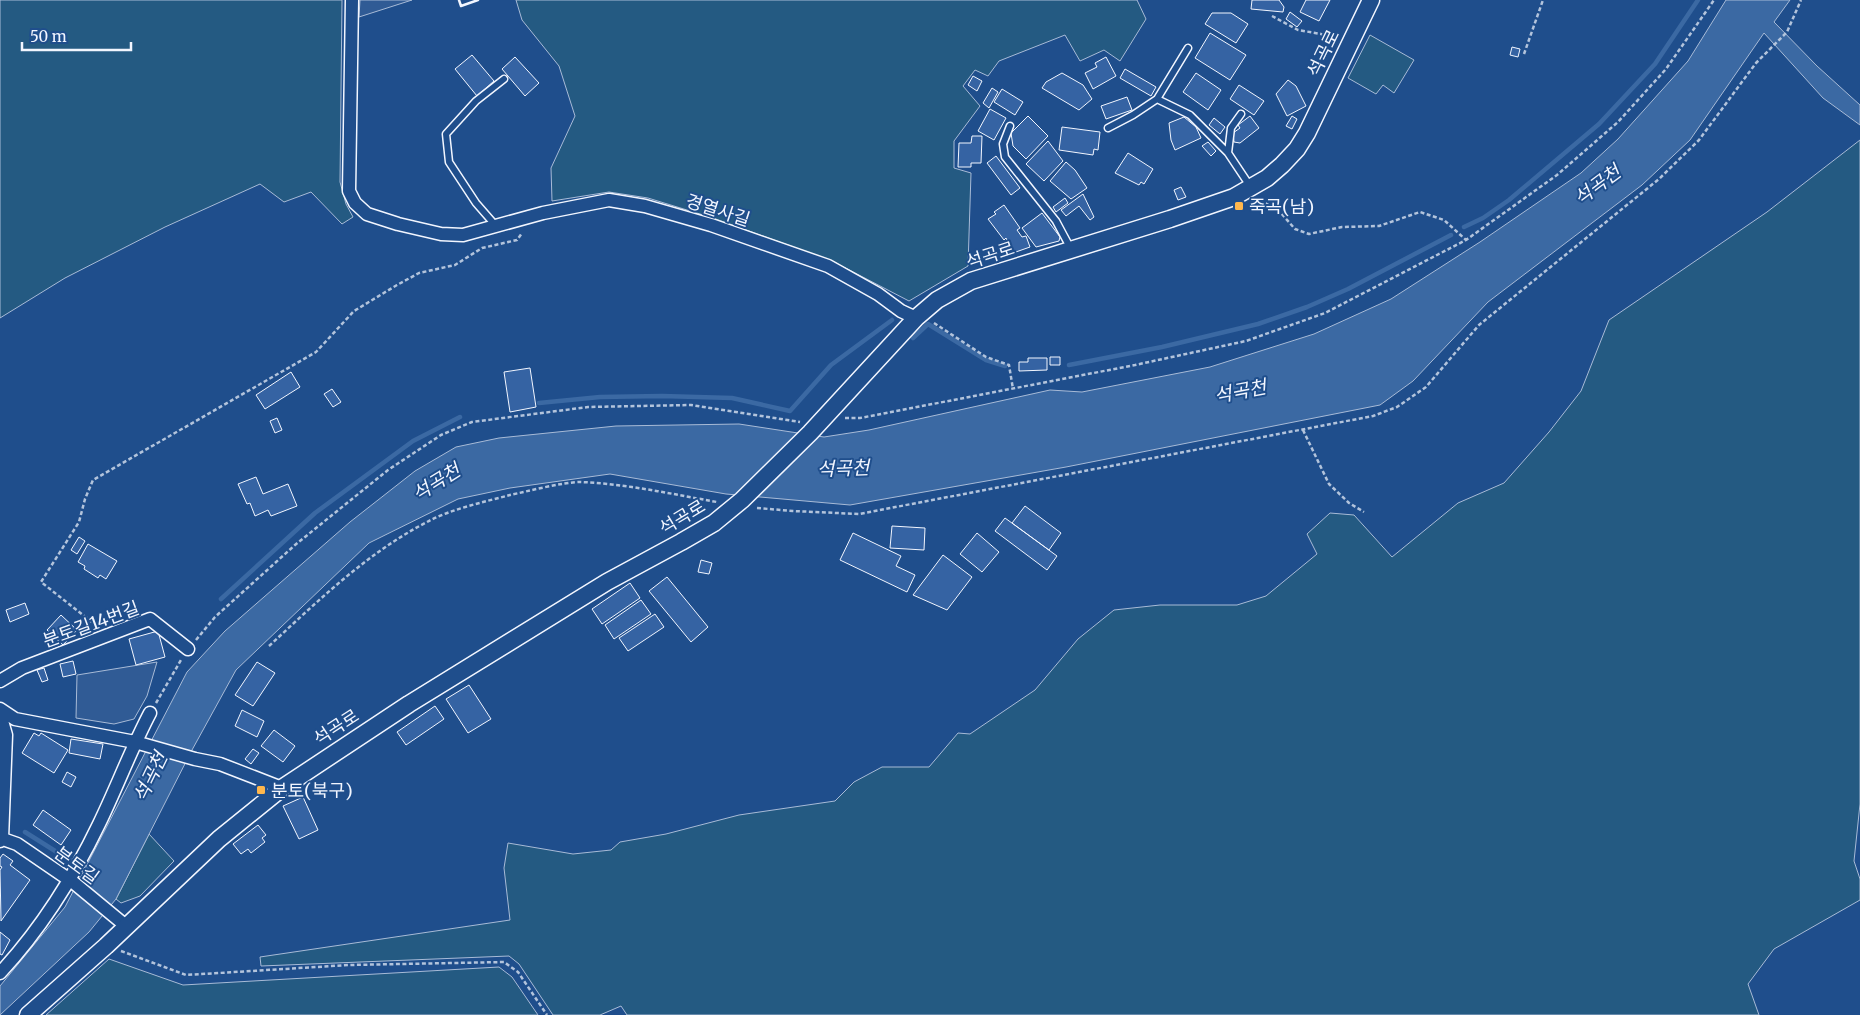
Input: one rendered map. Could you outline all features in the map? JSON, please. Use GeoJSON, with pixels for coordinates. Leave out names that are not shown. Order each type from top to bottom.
{"type":"FeatureCollection","features":[{"type":"Feature","properties":{"kind":"street","name":"경열사길"},"geometry":{"type":"LineString","coordinates":[[352,0],[348,191],[355,204],[366,214],[441,234],[463,235],[543,213],[608,200],[645,206],[711,225],[828,266],[878,294],[901,311],[916,318]]}},
{"type":"Feature","properties":{"kind":"street","name":"석곡로"},"geometry":{"type":"LineString","coordinates":[[28,1015],[106,946],[213,844],[282,788],[409,704],[607,582],[714,522],[739,503],[810,433],[916,318],[937,300],[971,281],[1225,200],[1267,178],[1297,148],[1307,133],[1371,0]]}},
{"type":"Feature","properties":{"kind":"street","name":"분토길14번길"},"geometry":{"type":"LineString","coordinates":[[0,681],[22,668],[150,619],[188,649]]}},
{"type":"Feature","properties":{"kind":"street"},"geometry":{"type":"LineString","coordinates":[[0,709],[15,719],[134,742],[220,764],[282,788]]}},
{"type":"Feature","properties":{"kind":"street"},"geometry":{"type":"LineString","coordinates":[[0,972],[22,949],[71,881],[100,822],[134,742],[150,713]]}},
{"type":"Feature","properties":{"kind":"street","name":"분토길"},"geometry":{"type":"LineString","coordinates":[[0,714],[6,735],[1,839],[17,844],[71,881],[126,926]]}},
{"type":"Feature","properties":{"kind":"lane"},"geometry":{"type":"LineString","coordinates":[[1108,128],[1133,115],[1157,99],[1188,48]]}},
{"type":"Feature","properties":{"kind":"lane"},"geometry":{"type":"LineString","coordinates":[[496,226],[476,203],[449,162],[446,134],[476,101],[504,79]]}},
{"type":"Feature","properties":{"kind":"lane"},"geometry":{"type":"LineString","coordinates":[[1157,99],[1190,115],[1228,153],[1251,187]]}},
{"type":"Feature","properties":{"kind":"lane"},"geometry":{"type":"LineString","coordinates":[[1228,153],[1231,128],[1241,114]]}},
{"type":"Feature","properties":{"kind":"lane"},"geometry":{"type":"LineString","coordinates":[[1010,126],[1003,144],[1004,157],[1056,220],[1071,249]]}},
{"type":"Feature","properties":{"kind":"path"},"geometry":{"type":"LineString","coordinates":[[1524,54],[1543,0]]}},
{"type":"Feature","properties":{"kind":"path"},"geometry":{"type":"LineString","coordinates":[[150,713],[188,649],[215,618],[295,545],[388,470],[441,435],[472,422],[588,408],[690,405],[796,422],[823,418],[860,418],[1014,389],[1246,341],[1325,313],[1466,240],[1557,175],[1618,122],[1666,69],[1714,0]]}},
{"type":"Feature","properties":{"kind":"path"},"geometry":{"type":"LineString","coordinates":[[269,646],[323,595],[392,542],[429,521],[472,505],[529,490],[579,482],[632,486],[794,511],[859,514],[1303,430],[1373,416],[1397,407],[1426,387],[1479,325],[1666,173],[1699,140],[1756,63],[1787,32],[1801,0]]}},
{"type":"Feature","properties":{"kind":"path"},"geometry":{"type":"LineString","coordinates":[[1272,16],[1298,30],[1321,34],[1347,49]]}},
{"type":"Feature","properties":{"kind":"path"},"geometry":{"type":"LineString","coordinates":[[1251,187],[1256,198],[1280,212],[1295,229],[1309,234],[1342,227],[1379,226],[1420,212],[1444,220],[1466,240]]}},
{"type":"Feature","properties":{"kind":"path"},"geometry":{"type":"LineString","coordinates":[[103,637],[92,622],[41,582],[79,522],[85,499],[93,480],[316,352],[354,311],[397,285],[419,273],[455,265],[482,248],[516,240],[522,234],[521,219]]}},
{"type":"Feature","properties":{"kind":"path"},"geometry":{"type":"LineString","coordinates":[[916,318],[929,320],[986,357],[1009,365],[1014,389]]}},
{"type":"Feature","properties":{"kind":"path"},"geometry":{"type":"LineString","coordinates":[[1303,430],[1328,484],[1349,503],[1364,512]]}},
{"type":"Feature","properties":{"kind":"path"},"geometry":{"type":"LineString","coordinates":[[106,946],[186,975],[349,965],[504,962],[518,972],[546,1015]]}},
{"type":"Feature","properties":{"kind":"shaded area"},"geometry":{"type":"Polygon","coordinates":[[[0,0],[342,0],[340,182],[346,204],[353,217],[342,224],[311,192],[284,202],[260,184],[165,227],[65,278],[0,318],[0,0]]]}},
{"type":"Feature","properties":{"kind":"shaded area"},"geometry":{"type":"Polygon","coordinates":[[[360,0],[412,0],[359,17],[360,0]]]}},
{"type":"Feature","properties":{"kind":"shaded area"},"geometry":{"type":"Polygon","coordinates":[[[516,0],[1137,0],[1146,19],[1120,61],[1104,50],[1080,61],[1065,35],[999,61],[988,76],[975,70],[963,86],[980,106],[954,141],[954,168],[971,173],[968,266],[909,301],[832,261],[713,218],[648,198],[609,192],[552,201],[551,168],[575,116],[559,66],[522,20],[516,0]]]}},
{"type":"Feature","properties":{"kind":"shaded area"},"geometry":{"type":"Polygon","coordinates":[[[1370,35],[1414,60],[1394,93],[1383,85],[1376,94],[1348,78],[1370,35]]]}},
{"type":"Feature","properties":{"kind":"shaded area"},"geometry":{"type":"Polygon","coordinates":[[[1860,140],[1860,804],[1854,861],[1860,879],[1860,900],[1774,949],[1748,984],[1759,1015],[627,1015],[621,1006],[600,1015],[553,1015],[519,964],[509,956],[261,966],[260,957],[510,920],[504,868],[508,843],[573,854],[611,850],[620,842],[666,834],[739,815],[835,801],[854,782],[882,767],[929,767],[958,733],[970,734],[1035,690],[1078,639],[1114,610],[1160,605],[1237,605],[1266,596],[1317,554],[1307,534],[1330,513],[1354,515],[1392,557],[1458,503],[1504,483],[1549,432],[1581,391],[1609,320],[1767,212],[1860,140]]]}},
{"type":"Feature","properties":{"kind":"shaded area"},"geometry":{"type":"Polygon","coordinates":[[[157,662],[147,696],[134,719],[114,724],[76,718],[77,675],[157,662]]]}},
{"type":"Feature","properties":{"kind":"shaded area"},"geometry":{"type":"Polygon","coordinates":[[[149,834],[174,861],[140,896],[121,903],[116,899],[149,834]]]}},
{"type":"Feature","properties":{"kind":"shaded area"},"geometry":{"type":"Polygon","coordinates":[[[109,959],[183,985],[499,967],[512,977],[538,1015],[46,1015],[109,959]]]}},
{"type":"Feature","properties":{"kind":"water","name":"석곡천"},"geometry":{"type":"Polygon","coordinates":[[[1726,0],[1790,0],[1774,22],[1817,66],[1860,105],[1860,125],[1823,98],[1764,33],[1690,140],[1642,185],[1488,302],[1413,381],[1380,405],[1066,467],[850,505],[726,494],[610,474],[510,488],[458,499],[369,543],[236,670],[192,750],[116,899],[89,932],[0,1015],[0,986],[65,907],[187,672],[225,631],[350,522],[415,471],[456,447],[499,438],[616,426],[739,424],[824,437],[869,430],[1050,390],[1082,392],[1210,367],[1314,334],[1391,299],[1480,242],[1581,173],[1618,139],[1688,61],[1726,0]]]}},
{"type":"Feature","properties":{"kind":"building"},"geometry":{"type":"Polygon","coordinates":[[[1252,0],[1279,0],[1284,7],[1283,12],[1251,9],[1252,0]]]}},
{"type":"Feature","properties":{"kind":"building"},"geometry":{"type":"Polygon","coordinates":[[[1306,0],[1330,0],[1319,21],[1300,12],[1306,0]]]}},
{"type":"Feature","properties":{"kind":"building"},"geometry":{"type":"Polygon","coordinates":[[[1290,12],[1302,21],[1297,27],[1286,19],[1290,12]]]}},
{"type":"Feature","properties":{"kind":"building"},"geometry":{"type":"Polygon","coordinates":[[[1212,13],[1231,13],[1248,24],[1236,43],[1205,24],[1212,13]]]}},
{"type":"Feature","properties":{"kind":"building"},"geometry":{"type":"Polygon","coordinates":[[[1210,33],[1246,55],[1230,80],[1195,58],[1210,33]]]}},
{"type":"Feature","properties":{"kind":"building"},"geometry":{"type":"Polygon","coordinates":[[[1512,47],[1520,49],[1518,57],[1510,55],[1512,47]]]}},
{"type":"Feature","properties":{"kind":"building"},"geometry":{"type":"Polygon","coordinates":[[[472,55],[494,81],[477,96],[455,69],[472,55]]]}},
{"type":"Feature","properties":{"kind":"building"},"geometry":{"type":"Polygon","coordinates":[[[515,57],[539,83],[525,96],[502,69],[515,57]]]}},
{"type":"Feature","properties":{"kind":"building"},"geometry":{"type":"Polygon","coordinates":[[[1106,57],[1116,76],[1093,89],[1085,73],[1097,67],[1095,63],[1106,57]]]}},
{"type":"Feature","properties":{"kind":"building"},"geometry":{"type":"Polygon","coordinates":[[[1125,69],[1156,87],[1151,96],[1120,78],[1125,69]]]}},
{"type":"Feature","properties":{"kind":"building"},"geometry":{"type":"Polygon","coordinates":[[[1062,73],[1083,85],[1092,99],[1079,110],[1042,88],[1046,82],[1062,73]]]}},
{"type":"Feature","properties":{"kind":"building"},"geometry":{"type":"Polygon","coordinates":[[[1196,73],[1221,90],[1208,110],[1183,92],[1196,73]]]}},
{"type":"Feature","properties":{"kind":"building"},"geometry":{"type":"Polygon","coordinates":[[[973,76],[982,81],[977,91],[968,85],[973,76]]]}},
{"type":"Feature","properties":{"kind":"building"},"geometry":{"type":"Polygon","coordinates":[[[1288,80],[1296,86],[1306,106],[1287,116],[1276,94],[1288,80]]]}},
{"type":"Feature","properties":{"kind":"building"},"geometry":{"type":"Polygon","coordinates":[[[1239,85],[1264,101],[1254,115],[1230,99],[1239,85]]]}},
{"type":"Feature","properties":{"kind":"building"},"geometry":{"type":"Polygon","coordinates":[[[992,88],[998,92],[989,108],[983,103],[992,88]]]}},
{"type":"Feature","properties":{"kind":"building"},"geometry":{"type":"Polygon","coordinates":[[[1002,89],[1023,102],[1015,115],[994,102],[1002,89]]]}},
{"type":"Feature","properties":{"kind":"building"},"geometry":{"type":"Polygon","coordinates":[[[1127,97],[1132,110],[1106,119],[1101,106],[1127,97]]]}},
{"type":"Feature","properties":{"kind":"building"},"geometry":{"type":"Polygon","coordinates":[[[990,109],[1006,118],[994,140],[978,131],[990,109]]]}},
{"type":"Feature","properties":{"kind":"building"},"geometry":{"type":"Polygon","coordinates":[[[1028,116],[1048,136],[1026,159],[1013,146],[1011,133],[1028,116]]]}},
{"type":"Feature","properties":{"kind":"building"},"geometry":{"type":"Polygon","coordinates":[[[1250,116],[1259,128],[1240,143],[1234,142],[1233,133],[1240,128],[1238,125],[1250,116]]]}},
{"type":"Feature","properties":{"kind":"building"},"geometry":{"type":"Polygon","coordinates":[[[1292,116],[1297,119],[1292,129],[1286,126],[1292,116]]]}},
{"type":"Feature","properties":{"kind":"building"},"geometry":{"type":"Polygon","coordinates":[[[1184,117],[1196,127],[1201,138],[1175,150],[1171,140],[1169,123],[1184,117]]]}},
{"type":"Feature","properties":{"kind":"building"},"geometry":{"type":"Polygon","coordinates":[[[1214,118],[1225,127],[1220,134],[1209,125],[1214,118]]]}},
{"type":"Feature","properties":{"kind":"building"},"geometry":{"type":"Polygon","coordinates":[[[1062,127],[1100,132],[1098,150],[1094,149],[1093,155],[1059,150],[1062,127]]]}},
{"type":"Feature","properties":{"kind":"building"},"geometry":{"type":"Polygon","coordinates":[[[972,136],[982,136],[981,163],[971,163],[971,167],[958,167],[959,143],[971,143],[972,136]]]}},
{"type":"Feature","properties":{"kind":"building"},"geometry":{"type":"Polygon","coordinates":[[[1048,141],[1063,161],[1044,181],[1026,164],[1048,141]]]}},
{"type":"Feature","properties":{"kind":"building"},"geometry":{"type":"Polygon","coordinates":[[[1208,142],[1216,151],[1211,156],[1202,146],[1208,142]]]}},
{"type":"Feature","properties":{"kind":"building"},"geometry":{"type":"Polygon","coordinates":[[[1128,153],[1153,169],[1144,184],[1141,182],[1139,185],[1115,173],[1128,153]]]}},
{"type":"Feature","properties":{"kind":"building"},"geometry":{"type":"Polygon","coordinates":[[[996,156],[1020,188],[1011,195],[987,163],[996,156]]]}},
{"type":"Feature","properties":{"kind":"building"},"geometry":{"type":"Polygon","coordinates":[[[1066,162],[1075,170],[1087,188],[1071,199],[1050,181],[1066,162]]]}},
{"type":"Feature","properties":{"kind":"building"},"geometry":{"type":"Polygon","coordinates":[[[1181,187],[1186,197],[1178,200],[1174,190],[1181,187]]]}},
{"type":"Feature","properties":{"kind":"building"},"geometry":{"type":"Polygon","coordinates":[[[1083,194],[1094,217],[1090,220],[1079,206],[1066,216],[1061,210],[1083,194]]]}},
{"type":"Feature","properties":{"kind":"building"},"geometry":{"type":"Polygon","coordinates":[[[1065,198],[1068,203],[1056,212],[1053,207],[1065,198]]]}},
{"type":"Feature","properties":{"kind":"building"},"geometry":{"type":"Polygon","coordinates":[[[1004,205],[1020,228],[1017,230],[1022,237],[1026,236],[1030,247],[1013,253],[1006,238],[1004,240],[988,219],[996,214],[994,212],[1004,205]]]}},
{"type":"Feature","properties":{"kind":"building"},"geometry":{"type":"Polygon","coordinates":[[[1042,213],[1060,237],[1059,241],[1036,247],[1022,228],[1042,213]]]}},
{"type":"Feature","properties":{"kind":"building"},"geometry":{"type":"Polygon","coordinates":[[[1050,357],[1060,357],[1060,365],[1050,365],[1050,357]]]}},
{"type":"Feature","properties":{"kind":"building"},"geometry":{"type":"Polygon","coordinates":[[[1028,358],[1047,358],[1047,370],[1019,371],[1019,362],[1028,362],[1028,358]]]}},
{"type":"Feature","properties":{"kind":"building"},"geometry":{"type":"Polygon","coordinates":[[[530,368],[536,407],[510,412],[504,372],[530,368]]]}},
{"type":"Feature","properties":{"kind":"building"},"geometry":{"type":"Polygon","coordinates":[[[291,372],[300,387],[265,409],[256,395],[291,372]]]}},
{"type":"Feature","properties":{"kind":"building"},"geometry":{"type":"Polygon","coordinates":[[[332,389],[341,402],[333,407],[324,394],[332,389]]]}},
{"type":"Feature","properties":{"kind":"building"},"geometry":{"type":"Polygon","coordinates":[[[277,418],[282,430],[275,433],[270,421],[277,418]]]}},
{"type":"Feature","properties":{"kind":"building"},"geometry":{"type":"Polygon","coordinates":[[[256,477],[263,494],[288,484],[297,506],[271,516],[268,510],[255,516],[250,503],[247,504],[238,484],[256,477]]]}},
{"type":"Feature","properties":{"kind":"building"},"geometry":{"type":"Polygon","coordinates":[[[1025,506],[1061,533],[1049,550],[1012,523],[1025,506]]]}},
{"type":"Feature","properties":{"kind":"building"},"geometry":{"type":"Polygon","coordinates":[[[1005,518],[1057,556],[1047,570],[995,531],[1005,518]]]}},
{"type":"Feature","properties":{"kind":"building"},"geometry":{"type":"Polygon","coordinates":[[[892,526],[925,528],[924,550],[890,548],[892,526]]]}},
{"type":"Feature","properties":{"kind":"building"},"geometry":{"type":"Polygon","coordinates":[[[853,533],[901,556],[896,566],[915,575],[907,592],[840,560],[853,533]]]}},
{"type":"Feature","properties":{"kind":"building"},"geometry":{"type":"Polygon","coordinates":[[[977,533],[999,552],[982,572],[960,554],[977,533]]]}},
{"type":"Feature","properties":{"kind":"building"},"geometry":{"type":"Polygon","coordinates":[[[79,537],[85,541],[77,554],[71,550],[79,537]]]}},
{"type":"Feature","properties":{"kind":"building"},"geometry":{"type":"Polygon","coordinates":[[[88,544],[117,561],[106,579],[100,575],[98,578],[84,569],[85,566],[78,562],[88,544]]]}},
{"type":"Feature","properties":{"kind":"building"},"geometry":{"type":"Polygon","coordinates":[[[943,555],[972,577],[947,610],[913,595],[943,555]]]}},
{"type":"Feature","properties":{"kind":"building"},"geometry":{"type":"Polygon","coordinates":[[[701,560],[712,563],[709,574],[698,572],[701,560]]]}},
{"type":"Feature","properties":{"kind":"building"},"geometry":{"type":"Polygon","coordinates":[[[667,577],[708,627],[691,642],[649,591],[667,577]]]}},
{"type":"Feature","properties":{"kind":"building"},"geometry":{"type":"Polygon","coordinates":[[[630,583],[640,598],[602,624],[592,609],[630,583]]]}},
{"type":"Feature","properties":{"kind":"building"},"geometry":{"type":"Polygon","coordinates":[[[641,600],[651,614],[614,639],[605,625],[641,600]]]}},
{"type":"Feature","properties":{"kind":"building"},"geometry":{"type":"Polygon","coordinates":[[[25,603],[29,614],[10,622],[6,610],[25,603]]]}},
{"type":"Feature","properties":{"kind":"building"},"geometry":{"type":"Polygon","coordinates":[[[655,614],[664,627],[628,651],[619,638],[655,614]]]}},
{"type":"Feature","properties":{"kind":"building"},"geometry":{"type":"Polygon","coordinates":[[[61,615],[77,630],[63,645],[47,630],[61,615]]]}},
{"type":"Feature","properties":{"kind":"building"},"geometry":{"type":"Polygon","coordinates":[[[158,631],[165,657],[136,665],[129,639],[158,631]]]}},
{"type":"Feature","properties":{"kind":"building"},"geometry":{"type":"Polygon","coordinates":[[[73,661],[76,674],[63,677],[60,664],[73,661]]]}},
{"type":"Feature","properties":{"kind":"building"},"geometry":{"type":"Polygon","coordinates":[[[257,662],[275,673],[253,706],[235,695],[257,662]]]}},
{"type":"Feature","properties":{"kind":"building"},"geometry":{"type":"Polygon","coordinates":[[[44,668],[48,680],[42,682],[37,670],[44,668]]]}},
{"type":"Feature","properties":{"kind":"building"},"geometry":{"type":"Polygon","coordinates":[[[469,685],[491,719],[468,733],[446,699],[469,685]]]}},
{"type":"Feature","properties":{"kind":"building"},"geometry":{"type":"Polygon","coordinates":[[[435,706],[444,719],[406,745],[397,732],[435,706]]]}},
{"type":"Feature","properties":{"kind":"building"},"geometry":{"type":"Polygon","coordinates":[[[242,710],[264,721],[257,737],[235,726],[242,710]]]}},
{"type":"Feature","properties":{"kind":"building"},"geometry":{"type":"Polygon","coordinates":[[[274,730],[295,746],[283,762],[261,746],[274,730]]]}},
{"type":"Feature","properties":{"kind":"building"},"geometry":{"type":"Polygon","coordinates":[[[34,733],[39,736],[41,733],[68,750],[54,773],[22,753],[34,733]]]}},
{"type":"Feature","properties":{"kind":"building"},"geometry":{"type":"Polygon","coordinates":[[[71,739],[103,744],[100,759],[69,753],[71,739]]]}},
{"type":"Feature","properties":{"kind":"building"},"geometry":{"type":"Polygon","coordinates":[[[253,749],[259,753],[251,764],[245,759],[253,749]]]}},
{"type":"Feature","properties":{"kind":"building"},"geometry":{"type":"Polygon","coordinates":[[[67,772],[76,777],[71,787],[62,782],[67,772]]]}},
{"type":"Feature","properties":{"kind":"building"},"geometry":{"type":"Polygon","coordinates":[[[303,797],[318,830],[299,839],[283,806],[303,797]]]}},
{"type":"Feature","properties":{"kind":"building"},"geometry":{"type":"Polygon","coordinates":[[[43,810],[71,830],[61,845],[33,825],[43,810]]]}},
{"type":"Feature","properties":{"kind":"building"},"geometry":{"type":"Polygon","coordinates":[[[258,825],[266,835],[262,838],[265,842],[251,853],[248,849],[241,854],[233,844],[258,825]]]}},
{"type":"Feature","properties":{"kind":"building"},"geometry":{"type":"Polygon","coordinates":[[[3,854],[13,861],[10,865],[30,880],[1,921],[0,870],[2,867],[0,866],[0,858],[3,854]]]}},
{"type":"Feature","properties":{"kind":"building"},"geometry":{"type":"Polygon","coordinates":[[[0,932],[10,940],[2,955],[0,954],[0,932]]]}},
{"type":"Feature","properties":{"kind":"waterway"},"geometry":{"type":"LineString","coordinates":[[1464,227],[1483,218],[1509,200],[1599,124],[1655,64],[1698,0]]}},
{"type":"Feature","properties":{"kind":"waterway"},"geometry":{"type":"LineString","coordinates":[[1069,365],[1162,347],[1258,324],[1307,307],[1348,289],[1451,235]]}},
{"type":"Feature","properties":{"kind":"waterway"},"geometry":{"type":"LineString","coordinates":[[539,403],[600,397],[732,398],[790,411],[831,365],[892,320]]}},
{"type":"Feature","properties":{"kind":"waterway"},"geometry":{"type":"LineString","coordinates":[[913,338],[928,324],[986,360],[1005,366]]}},
{"type":"Feature","properties":{"kind":"waterway"},"geometry":{"type":"LineString","coordinates":[[221,599],[315,513],[413,441],[460,417]]}},
{"type":"Feature","properties":{"kind":"waterway"},"geometry":{"type":"LineString","coordinates":[[25,832],[90,873]]}},
{"type":"Feature","properties":{"kind":"wall"},"geometry":{"type":"LineString","coordinates":[[459,0],[461,6],[478,0]]}},
{"type":"Feature","properties":{"kind":"place","name":"죽곡(남)"},"geometry":{"type":"Point","coordinates":[1239,206]}},
{"type":"Feature","properties":{"kind":"place","name":"분토(북구)"},"geometry":{"type":"Point","coordinates":[261,790]}}]}
